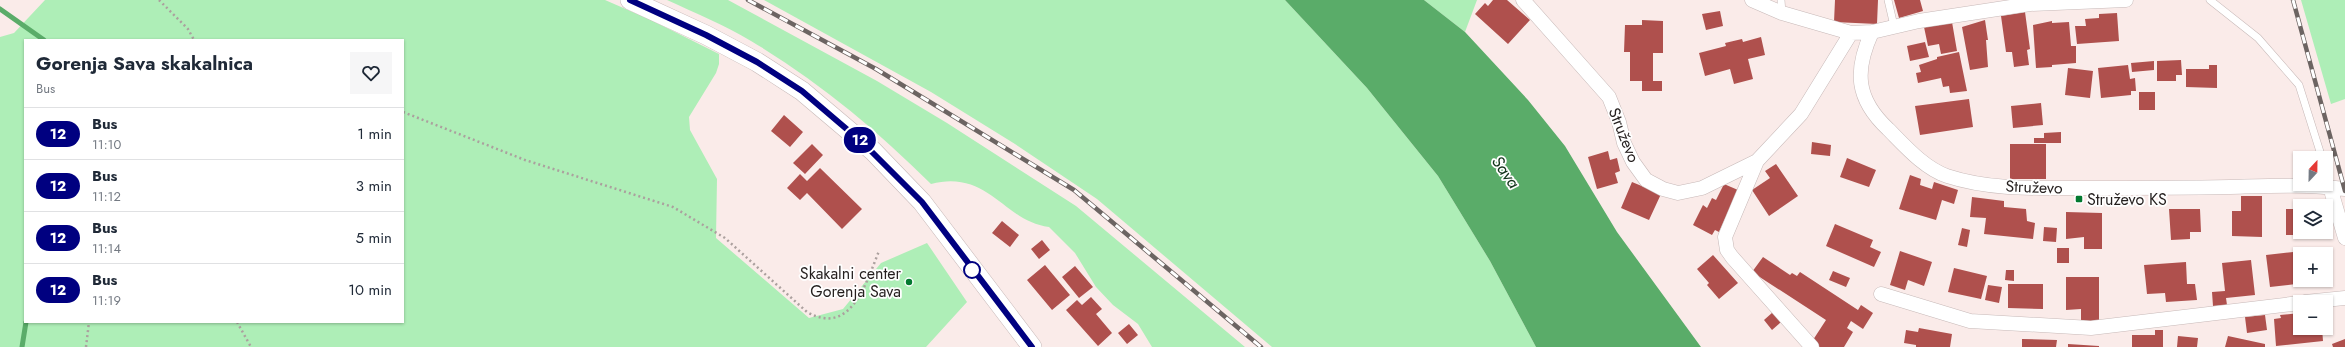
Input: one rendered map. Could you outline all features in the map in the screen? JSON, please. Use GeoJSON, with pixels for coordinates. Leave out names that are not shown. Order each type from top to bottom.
{"type":"FeatureCollection","features":[{"type":"Feature","properties":{"kind":"street"},"geometry":{"type":"LineString","coordinates":[[630,0],[706,35],[757,62],[802,91],[863,143],[922,202],[1032,347]]}},
{"type":"Feature","properties":{"kind":"street","name":"Struževo"},"geometry":{"type":"LineString","coordinates":[[1523,0],[1609,97],[1619,122],[1624,143],[1633,162],[1646,180],[1663,189],[1678,193],[1702,188],[1757,161]]}},
{"type":"Feature","properties":{"kind":"street"},"geometry":{"type":"LineString","coordinates":[[1752,0],[1781,6],[1831,29],[1851,33],[1872,32],[1894,26],[2030,4],[2126,0]]}},
{"type":"Feature","properties":{"kind":"street","name":"Struževo"},"geometry":{"type":"LineString","coordinates":[[1872,32],[1862,59],[1860,74],[1862,94],[1874,116],[1918,158],[1946,176],[1982,184],[2025,188],[2293,186]]}},
{"type":"Feature","properties":{"kind":"street","name":"Struževo"},"geometry":{"type":"LineString","coordinates":[[1812,347],[1732,257],[1725,243],[1728,228],[1757,161],[1801,114],[1851,33]]}},
{"type":"Feature","properties":{"kind":"street","name":"Struževo"},"geometry":{"type":"LineString","coordinates":[[2333,186],[2345,188]]}},
{"type":"Feature","properties":{"kind":"street"},"geometry":{"type":"LineString","coordinates":[[2331,191],[2345,238]]}},
{"type":"Feature","properties":{"kind":"street"},"geometry":{"type":"LineString","coordinates":[[1881,294],[1970,320],[2091,328],[2293,303]]}},
{"type":"Feature","properties":{"kind":"street"},"geometry":{"type":"LineString","coordinates":[[2333,299],[2345,298]]}},
{"type":"Feature","properties":{"kind":"lane"},"geometry":{"type":"LineString","coordinates":[[1888,0],[1894,26]]}},
{"type":"Feature","properties":{"kind":"lane"},"geometry":{"type":"LineString","coordinates":[[2210,0],[2258,38],[2299,86],[2320,151]]}},
{"type":"Feature","properties":{"kind":"path"},"geometry":{"type":"LineString","coordinates":[[160,0],[188,29],[193,39]]}},
{"type":"Feature","properties":{"kind":"path"},"geometry":{"type":"LineString","coordinates":[[404,112],[525,160],[673,207],[724,238],[807,312],[820,319],[838,318],[852,307],[865,283],[879,251]]}},
{"type":"Feature","properties":{"kind":"path"},"geometry":{"type":"LineString","coordinates":[[86,346],[89,323]]}},
{"type":"Feature","properties":{"kind":"path"},"geometry":{"type":"LineString","coordinates":[[238,323],[251,347]]}},
{"type":"Feature","properties":{"kind":"shaded area"},"geometry":{"type":"Polygon","coordinates":[[[45,0],[605,0],[651,20],[719,54],[719,64],[716,73],[689,117],[690,130],[717,179],[716,238],[809,318],[843,309],[881,263],[927,243],[967,302],[926,347],[0,347],[0,37],[14,33],[45,0]]]}},
{"type":"Feature","properties":{"kind":"shaded area"},"geometry":{"type":"Polygon","coordinates":[[[667,0],[728,0],[877,81],[947,123],[1076,206],[1245,347],[1152,347],[1138,324],[1113,305],[1096,287],[1075,253],[1049,227],[1033,223],[982,190],[968,184],[951,181],[931,184],[868,125],[799,72],[741,35],[710,19],[667,0]]]}},
{"type":"Feature","properties":{"kind":"shaded area"},"geometry":{"type":"Polygon","coordinates":[[[764,0],[1285,0],[1367,88],[1438,176],[1490,261],[1536,347],[1272,347],[1097,199],[1015,144],[931,92],[764,0]]]}},
{"type":"Feature","properties":{"kind":"shaded area"},"geometry":{"type":"Polygon","coordinates":[[[1424,0],[1477,0],[1465,32],[1424,0]]]}},
{"type":"Feature","properties":{"kind":"shaded area"},"geometry":{"type":"Polygon","coordinates":[[[2301,0],[2345,0],[2345,99],[2331,104],[2301,0]]]}},
{"type":"Feature","properties":{"kind":"water","name":"Sava"},"geometry":{"type":"Polygon","coordinates":[[[1285,0],[1424,0],[1465,32],[1528,100],[1565,146],[1617,232],[1701,347],[1536,347],[1490,261],[1438,176],[1367,88],[1285,0]]]}},
{"type":"Feature","properties":{"kind":"building"},"geometry":{"type":"Polygon","coordinates":[[[1493,0],[1507,0],[1530,20],[1508,44],[1475,14],[1485,3],[1488,6],[1493,0]]]}},
{"type":"Feature","properties":{"kind":"building"},"geometry":{"type":"Polygon","coordinates":[[[1835,0],[1878,0],[1877,24],[1834,22],[1835,0]]]}},
{"type":"Feature","properties":{"kind":"building"},"geometry":{"type":"Polygon","coordinates":[[[1894,0],[1920,0],[1923,11],[1899,18],[1894,0]]]}},
{"type":"Feature","properties":{"kind":"building"},"geometry":{"type":"Polygon","coordinates":[[[1720,11],[1723,26],[1706,30],[1702,14],[1720,11]]]}},
{"type":"Feature","properties":{"kind":"building"},"geometry":{"type":"Polygon","coordinates":[[[2025,12],[2030,49],[2027,50],[2029,65],[2014,67],[2012,52],[2006,52],[2001,16],[2025,12]]]}},
{"type":"Feature","properties":{"kind":"building"},"geometry":{"type":"Polygon","coordinates":[[[2117,13],[2119,41],[2077,44],[2075,26],[2086,26],[2085,19],[2099,18],[2099,14],[2117,13]]]}},
{"type":"Feature","properties":{"kind":"building"},"geometry":{"type":"Polygon","coordinates":[[[1642,20],[1663,21],[1663,53],[1653,53],[1653,81],[1662,81],[1662,91],[1642,91],[1642,81],[1630,81],[1630,52],[1624,52],[1625,25],[1642,25],[1642,20]]]}},
{"type":"Feature","properties":{"kind":"building"},"geometry":{"type":"Polygon","coordinates":[[[1985,20],[1988,40],[1986,40],[1988,67],[1970,70],[1962,27],[1985,20]]]}},
{"type":"Feature","properties":{"kind":"building"},"geometry":{"type":"Polygon","coordinates":[[[2052,21],[2052,23],[2069,22],[2071,46],[2076,46],[2076,63],[2036,68],[2033,25],[2052,21]]]}},
{"type":"Feature","properties":{"kind":"building"},"geometry":{"type":"Polygon","coordinates":[[[1952,22],[1957,51],[1941,54],[1939,44],[1928,46],[1924,27],[1952,22]]]}},
{"type":"Feature","properties":{"kind":"building"},"geometry":{"type":"Polygon","coordinates":[[[1761,37],[1765,55],[1748,59],[1753,79],[1734,84],[1730,69],[1705,76],[1699,53],[1726,46],[1725,43],[1742,39],[1743,42],[1761,37]]]}},
{"type":"Feature","properties":{"kind":"building"},"geometry":{"type":"Polygon","coordinates":[[[1925,42],[1929,57],[1910,61],[1907,46],[1925,42]]]}},
{"type":"Feature","properties":{"kind":"building"},"geometry":{"type":"Polygon","coordinates":[[[1959,52],[1967,91],[1950,93],[1949,86],[1943,87],[1941,78],[1918,83],[1916,73],[1921,72],[1919,65],[1937,59],[1937,57],[1959,52]]]}},
{"type":"Feature","properties":{"kind":"building"},"geometry":{"type":"Polygon","coordinates":[[[2181,60],[2182,75],[2176,75],[2176,81],[2157,81],[2157,61],[2181,60]]]}},
{"type":"Feature","properties":{"kind":"building"},"geometry":{"type":"Polygon","coordinates":[[[2154,61],[2154,70],[2132,72],[2131,63],[2154,61]]]}},
{"type":"Feature","properties":{"kind":"building"},"geometry":{"type":"Polygon","coordinates":[[[2128,65],[2130,79],[2135,78],[2136,91],[2131,91],[2131,95],[2101,98],[2098,68],[2128,65]]]}},
{"type":"Feature","properties":{"kind":"building"},"geometry":{"type":"Polygon","coordinates":[[[2209,65],[2217,65],[2217,88],[2186,87],[2186,69],[2209,69],[2209,65]]]}},
{"type":"Feature","properties":{"kind":"building"},"geometry":{"type":"Polygon","coordinates":[[[2068,68],[2093,71],[2090,98],[2065,95],[2068,68]]]}},
{"type":"Feature","properties":{"kind":"building"},"geometry":{"type":"Polygon","coordinates":[[[2139,92],[2155,92],[2155,110],[2139,110],[2139,92]]]}},
{"type":"Feature","properties":{"kind":"building"},"geometry":{"type":"Polygon","coordinates":[[[1969,99],[1973,127],[1920,135],[1915,106],[1969,99]]]}},
{"type":"Feature","properties":{"kind":"building"},"geometry":{"type":"Polygon","coordinates":[[[2041,103],[2043,125],[2013,128],[2011,106],[2041,103]]]}},
{"type":"Feature","properties":{"kind":"building"},"geometry":{"type":"Polygon","coordinates":[[[784,115],[803,132],[790,147],[771,131],[784,115]]]}},
{"type":"Feature","properties":{"kind":"building"},"geometry":{"type":"Polygon","coordinates":[[[2061,132],[2061,143],[2034,143],[2034,138],[2044,138],[2044,133],[2061,132]]]}},
{"type":"Feature","properties":{"kind":"building"},"geometry":{"type":"Polygon","coordinates":[[[1812,142],[1831,145],[1830,156],[1811,154],[1812,142]]]}},
{"type":"Feature","properties":{"kind":"building"},"geometry":{"type":"Polygon","coordinates":[[[812,144],[823,155],[805,174],[793,163],[812,144]]]}},
{"type":"Feature","properties":{"kind":"building"},"geometry":{"type":"Polygon","coordinates":[[[2010,144],[2046,144],[2046,179],[2010,179],[2010,144]]]}},
{"type":"Feature","properties":{"kind":"building"},"geometry":{"type":"Polygon","coordinates":[[[1608,151],[1610,160],[1617,158],[1620,171],[1615,173],[1618,183],[1597,189],[1588,157],[1608,151]]]}},
{"type":"Feature","properties":{"kind":"building"},"geometry":{"type":"Polygon","coordinates":[[[1847,158],[1876,170],[1869,187],[1840,177],[1847,158]]]}},
{"type":"Feature","properties":{"kind":"building"},"geometry":{"type":"Polygon","coordinates":[[[1776,164],[1798,196],[1769,216],[1752,190],[1770,178],[1765,171],[1776,164]]]}},
{"type":"Feature","properties":{"kind":"building"},"geometry":{"type":"Polygon","coordinates":[[[820,168],[862,209],[842,229],[807,193],[800,200],[787,188],[800,174],[807,181],[820,168]]]}},
{"type":"Feature","properties":{"kind":"building"},"geometry":{"type":"Polygon","coordinates":[[[1910,175],[1921,179],[1920,185],[1932,189],[1934,182],[1958,190],[1954,204],[1942,200],[1936,220],[1899,209],[1910,175]]]}},
{"type":"Feature","properties":{"kind":"building"},"geometry":{"type":"Polygon","coordinates":[[[1632,182],[1661,194],[1649,220],[1621,208],[1632,182]]]}},
{"type":"Feature","properties":{"kind":"building"},"geometry":{"type":"Polygon","coordinates":[[[1724,184],[1738,190],[1719,232],[1715,230],[1712,235],[1693,225],[1703,205],[1707,208],[1712,198],[1716,200],[1724,184]]]}},
{"type":"Feature","properties":{"kind":"building"},"geometry":{"type":"Polygon","coordinates":[[[2241,196],[2262,196],[2262,237],[2232,236],[2232,211],[2241,211],[2241,196]]]}},
{"type":"Feature","properties":{"kind":"building"},"geometry":{"type":"Polygon","coordinates":[[[1972,197],[2004,201],[2004,207],[2026,209],[2027,221],[2035,223],[2033,239],[1984,234],[1986,218],[1970,217],[1972,197]]]}},
{"type":"Feature","properties":{"kind":"building"},"geometry":{"type":"Polygon","coordinates":[[[2169,209],[2200,209],[2201,232],[2190,232],[2190,239],[2171,240],[2169,209]]]}},
{"type":"Feature","properties":{"kind":"building"},"geometry":{"type":"Polygon","coordinates":[[[2286,209],[2293,209],[2293,235],[2286,235],[2286,209]]]}},
{"type":"Feature","properties":{"kind":"building"},"geometry":{"type":"Polygon","coordinates":[[[2066,212],[2102,213],[2102,249],[2084,249],[2084,237],[2066,239],[2066,212]]]}},
{"type":"Feature","properties":{"kind":"building"},"geometry":{"type":"Polygon","coordinates":[[[1002,221],[1019,235],[1010,247],[992,233],[1002,221]]]}},
{"type":"Feature","properties":{"kind":"building"},"geometry":{"type":"Polygon","coordinates":[[[1835,224],[1873,240],[1870,247],[1881,252],[1874,267],[1826,246],[1835,224]]]}},
{"type":"Feature","properties":{"kind":"building"},"geometry":{"type":"Polygon","coordinates":[[[2044,227],[2057,228],[2056,242],[2043,241],[2044,227]]]}},
{"type":"Feature","properties":{"kind":"building"},"geometry":{"type":"Polygon","coordinates":[[[1962,228],[1970,230],[1967,247],[1958,245],[1962,228]]]}},
{"type":"Feature","properties":{"kind":"building"},"geometry":{"type":"Polygon","coordinates":[[[1042,240],[1050,250],[1039,259],[1031,249],[1042,240]]]}},
{"type":"Feature","properties":{"kind":"building"},"geometry":{"type":"Polygon","coordinates":[[[2057,248],[2069,248],[2069,263],[2057,263],[2057,248]]]}},
{"type":"Feature","properties":{"kind":"building"},"geometry":{"type":"Polygon","coordinates":[[[1900,251],[1932,262],[1924,286],[1908,280],[1905,290],[1890,285],[1900,251]]]}},
{"type":"Feature","properties":{"kind":"building"},"geometry":{"type":"Polygon","coordinates":[[[2293,252],[2293,284],[2270,287],[2266,255],[2293,252]]]}},
{"type":"Feature","properties":{"kind":"building"},"geometry":{"type":"Polygon","coordinates":[[[1713,255],[1738,283],[1719,299],[1707,285],[1709,283],[1697,269],[1713,255]]]}},
{"type":"Feature","properties":{"kind":"building"},"geometry":{"type":"Polygon","coordinates":[[[1763,257],[1790,275],[1792,273],[1797,276],[1800,272],[1858,310],[1861,305],[1873,313],[1863,329],[1851,321],[1847,328],[1853,332],[1844,347],[1817,347],[1811,343],[1826,320],[1752,272],[1763,257]]]}},
{"type":"Feature","properties":{"kind":"building"},"geometry":{"type":"Polygon","coordinates":[[[2251,260],[2255,295],[2226,298],[2227,305],[2213,306],[2212,292],[2225,291],[2222,263],[2251,260]]]}},
{"type":"Feature","properties":{"kind":"building"},"geometry":{"type":"Polygon","coordinates":[[[2186,262],[2187,284],[2195,284],[2197,300],[2166,302],[2165,293],[2147,294],[2144,265],[2186,262]]]}},
{"type":"Feature","properties":{"kind":"building"},"geometry":{"type":"Polygon","coordinates":[[[1045,265],[1070,295],[1052,310],[1027,280],[1045,265]]]}},
{"type":"Feature","properties":{"kind":"building"},"geometry":{"type":"Polygon","coordinates":[[[1075,266],[1093,287],[1079,298],[1062,277],[1075,266]]]}},
{"type":"Feature","properties":{"kind":"building"},"geometry":{"type":"Polygon","coordinates":[[[1954,268],[1987,276],[1981,299],[1948,292],[1954,268]]]}},
{"type":"Feature","properties":{"kind":"building"},"geometry":{"type":"Polygon","coordinates":[[[2006,270],[2014,270],[2014,281],[2005,280],[2006,270]]]}},
{"type":"Feature","properties":{"kind":"building"},"geometry":{"type":"Polygon","coordinates":[[[1833,271],[1850,278],[1846,287],[1829,280],[1833,271]]]}},
{"type":"Feature","properties":{"kind":"building"},"geometry":{"type":"Polygon","coordinates":[[[2066,277],[2099,277],[2099,321],[2081,322],[2081,309],[2066,310],[2066,277]]]}},
{"type":"Feature","properties":{"kind":"building"},"geometry":{"type":"Polygon","coordinates":[[[2008,284],[2043,284],[2043,309],[2008,308],[2008,284]]]}},
{"type":"Feature","properties":{"kind":"building"},"geometry":{"type":"Polygon","coordinates":[[[1988,285],[2002,287],[1999,303],[1985,300],[1988,285]]]}},
{"type":"Feature","properties":{"kind":"building"},"geometry":{"type":"Polygon","coordinates":[[[1091,297],[1102,309],[1096,314],[1112,333],[1098,346],[1066,310],[1077,300],[1082,305],[1091,297]]]}},
{"type":"Feature","properties":{"kind":"building"},"geometry":{"type":"Polygon","coordinates":[[[1773,312],[1781,322],[1772,330],[1764,320],[1773,312]]]}},
{"type":"Feature","properties":{"kind":"building"},"geometry":{"type":"Polygon","coordinates":[[[2293,314],[2293,335],[2323,335],[2323,341],[2276,346],[2274,319],[2281,318],[2280,315],[2293,314]]]}},
{"type":"Feature","properties":{"kind":"building"},"geometry":{"type":"Polygon","coordinates":[[[2265,315],[2267,330],[2247,333],[2245,317],[2265,315]]]}},
{"type":"Feature","properties":{"kind":"building"},"geometry":{"type":"Polygon","coordinates":[[[1129,324],[1138,335],[1127,344],[1118,333],[1129,324]]]}},
{"type":"Feature","properties":{"kind":"building"},"geometry":{"type":"Polygon","coordinates":[[[1919,328],[1952,334],[1950,347],[1916,347],[1916,345],[1904,343],[1906,330],[1918,332],[1919,328]]]}},
{"type":"Feature","properties":{"kind":"building"},"geometry":{"type":"Polygon","coordinates":[[[2155,330],[2163,330],[2163,347],[2132,347],[2132,335],[2155,335],[2155,330]]]}},
{"type":"Feature","properties":{"kind":"building"},"geometry":{"type":"Polygon","coordinates":[[[2178,336],[2198,338],[2197,347],[2177,347],[2178,336]]]}},
{"type":"Feature","properties":{"kind":"building"},"geometry":{"type":"Polygon","coordinates":[[[2228,336],[2265,344],[2265,347],[2225,347],[2228,336]]]}},
{"type":"Feature","properties":{"kind":"building"},"geometry":{"type":"Polygon","coordinates":[[[2022,339],[2057,340],[2056,347],[2022,347],[2022,339]]]}},
{"type":"Feature","properties":{"kind":"building"},"geometry":{"type":"Polygon","coordinates":[[[2345,339],[2345,347],[2333,347],[2332,344],[2345,339]]]}},
{"type":"Feature","properties":{"kind":"building"},"geometry":{"type":"Polygon","coordinates":[[[2068,344],[2099,346],[2099,347],[2068,347],[2068,344]]]}},
{"type":"Feature","properties":{"kind":"waterway"},"geometry":{"type":"LineString","coordinates":[[0,9],[43,39]]}},
{"type":"Feature","properties":{"kind":"waterway"},"geometry":{"type":"LineString","coordinates":[[22,347],[26,323]]}},
{"type":"Feature","properties":{"kind":"railway"},"geometry":{"type":"LineString","coordinates":[[748,0],[876,69],[1074,190],[1261,347]]}},
{"type":"Feature","properties":{"kind":"railway"},"geometry":{"type":"LineString","coordinates":[[2293,0],[2345,191]]}},
{"type":"Feature","properties":{"kind":"bus line","name":"12"},"geometry":{"type":"LineString","coordinates":[[630,0],[706,35],[757,62],[802,91],[843,125],[873,151],[922,202],[972,270],[1032,347]]}},
{"type":"Feature","properties":{"kind":"place","name":"Struževo KS"},"geometry":{"type":"Point","coordinates":[2079,199]}},
{"type":"Feature","properties":{"kind":"place","name":"Skakalni center Gorenja Sava"},"geometry":{"type":"Point","coordinates":[909,282]}}]}
